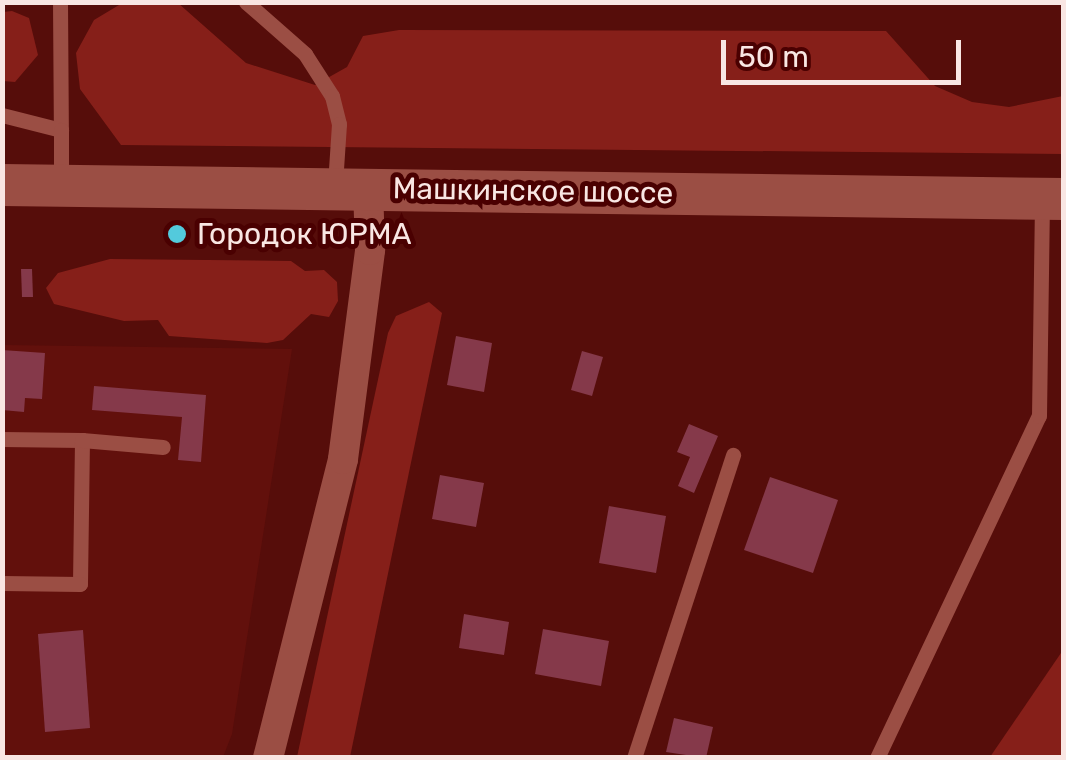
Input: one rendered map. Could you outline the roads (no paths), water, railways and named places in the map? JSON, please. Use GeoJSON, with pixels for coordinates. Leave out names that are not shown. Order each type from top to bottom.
{"type":"FeatureCollection","features":[{"type":"Feature","properties":{"kind":"main road","name":"Машкинское шоссе"},"geometry":{"type":"LineString","coordinates":[[2,184],[1053,199]]}},
{"type":"Feature","properties":{"kind":"street"},"geometry":{"type":"LineString","coordinates":[[268,758],[344,458],[370,250],[352,188]]}},
{"type":"Feature","properties":{"kind":"lane"},"geometry":{"type":"LineString","coordinates":[[60,2],[61,186]]}},
{"type":"Feature","properties":{"kind":"lane"},"geometry":{"type":"LineString","coordinates":[[246,2],[305,54],[332,96],[352,188]]}},
{"type":"Feature","properties":{"kind":"lane"},"geometry":{"type":"LineString","coordinates":[[2,116],[61,130]]}},
{"type":"Feature","properties":{"kind":"lane"},"geometry":{"type":"LineString","coordinates":[[876,758],[1039,416],[1053,199]]}},
{"type":"Feature","properties":{"kind":"lane"},"geometry":{"type":"LineString","coordinates":[[2,439],[163,447]]}},
{"type":"Feature","properties":{"kind":"lane"},"geometry":{"type":"LineString","coordinates":[[2,583],[80,584],[82,440]]}},
{"type":"Feature","properties":{"kind":"lane"},"geometry":{"type":"LineString","coordinates":[[634,758],[734,455]]}},
{"type":"Feature","properties":{"kind":"place","name":"Городок ЮРМА"},"geometry":{"type":"Point","coordinates":[177,234]}}]}
